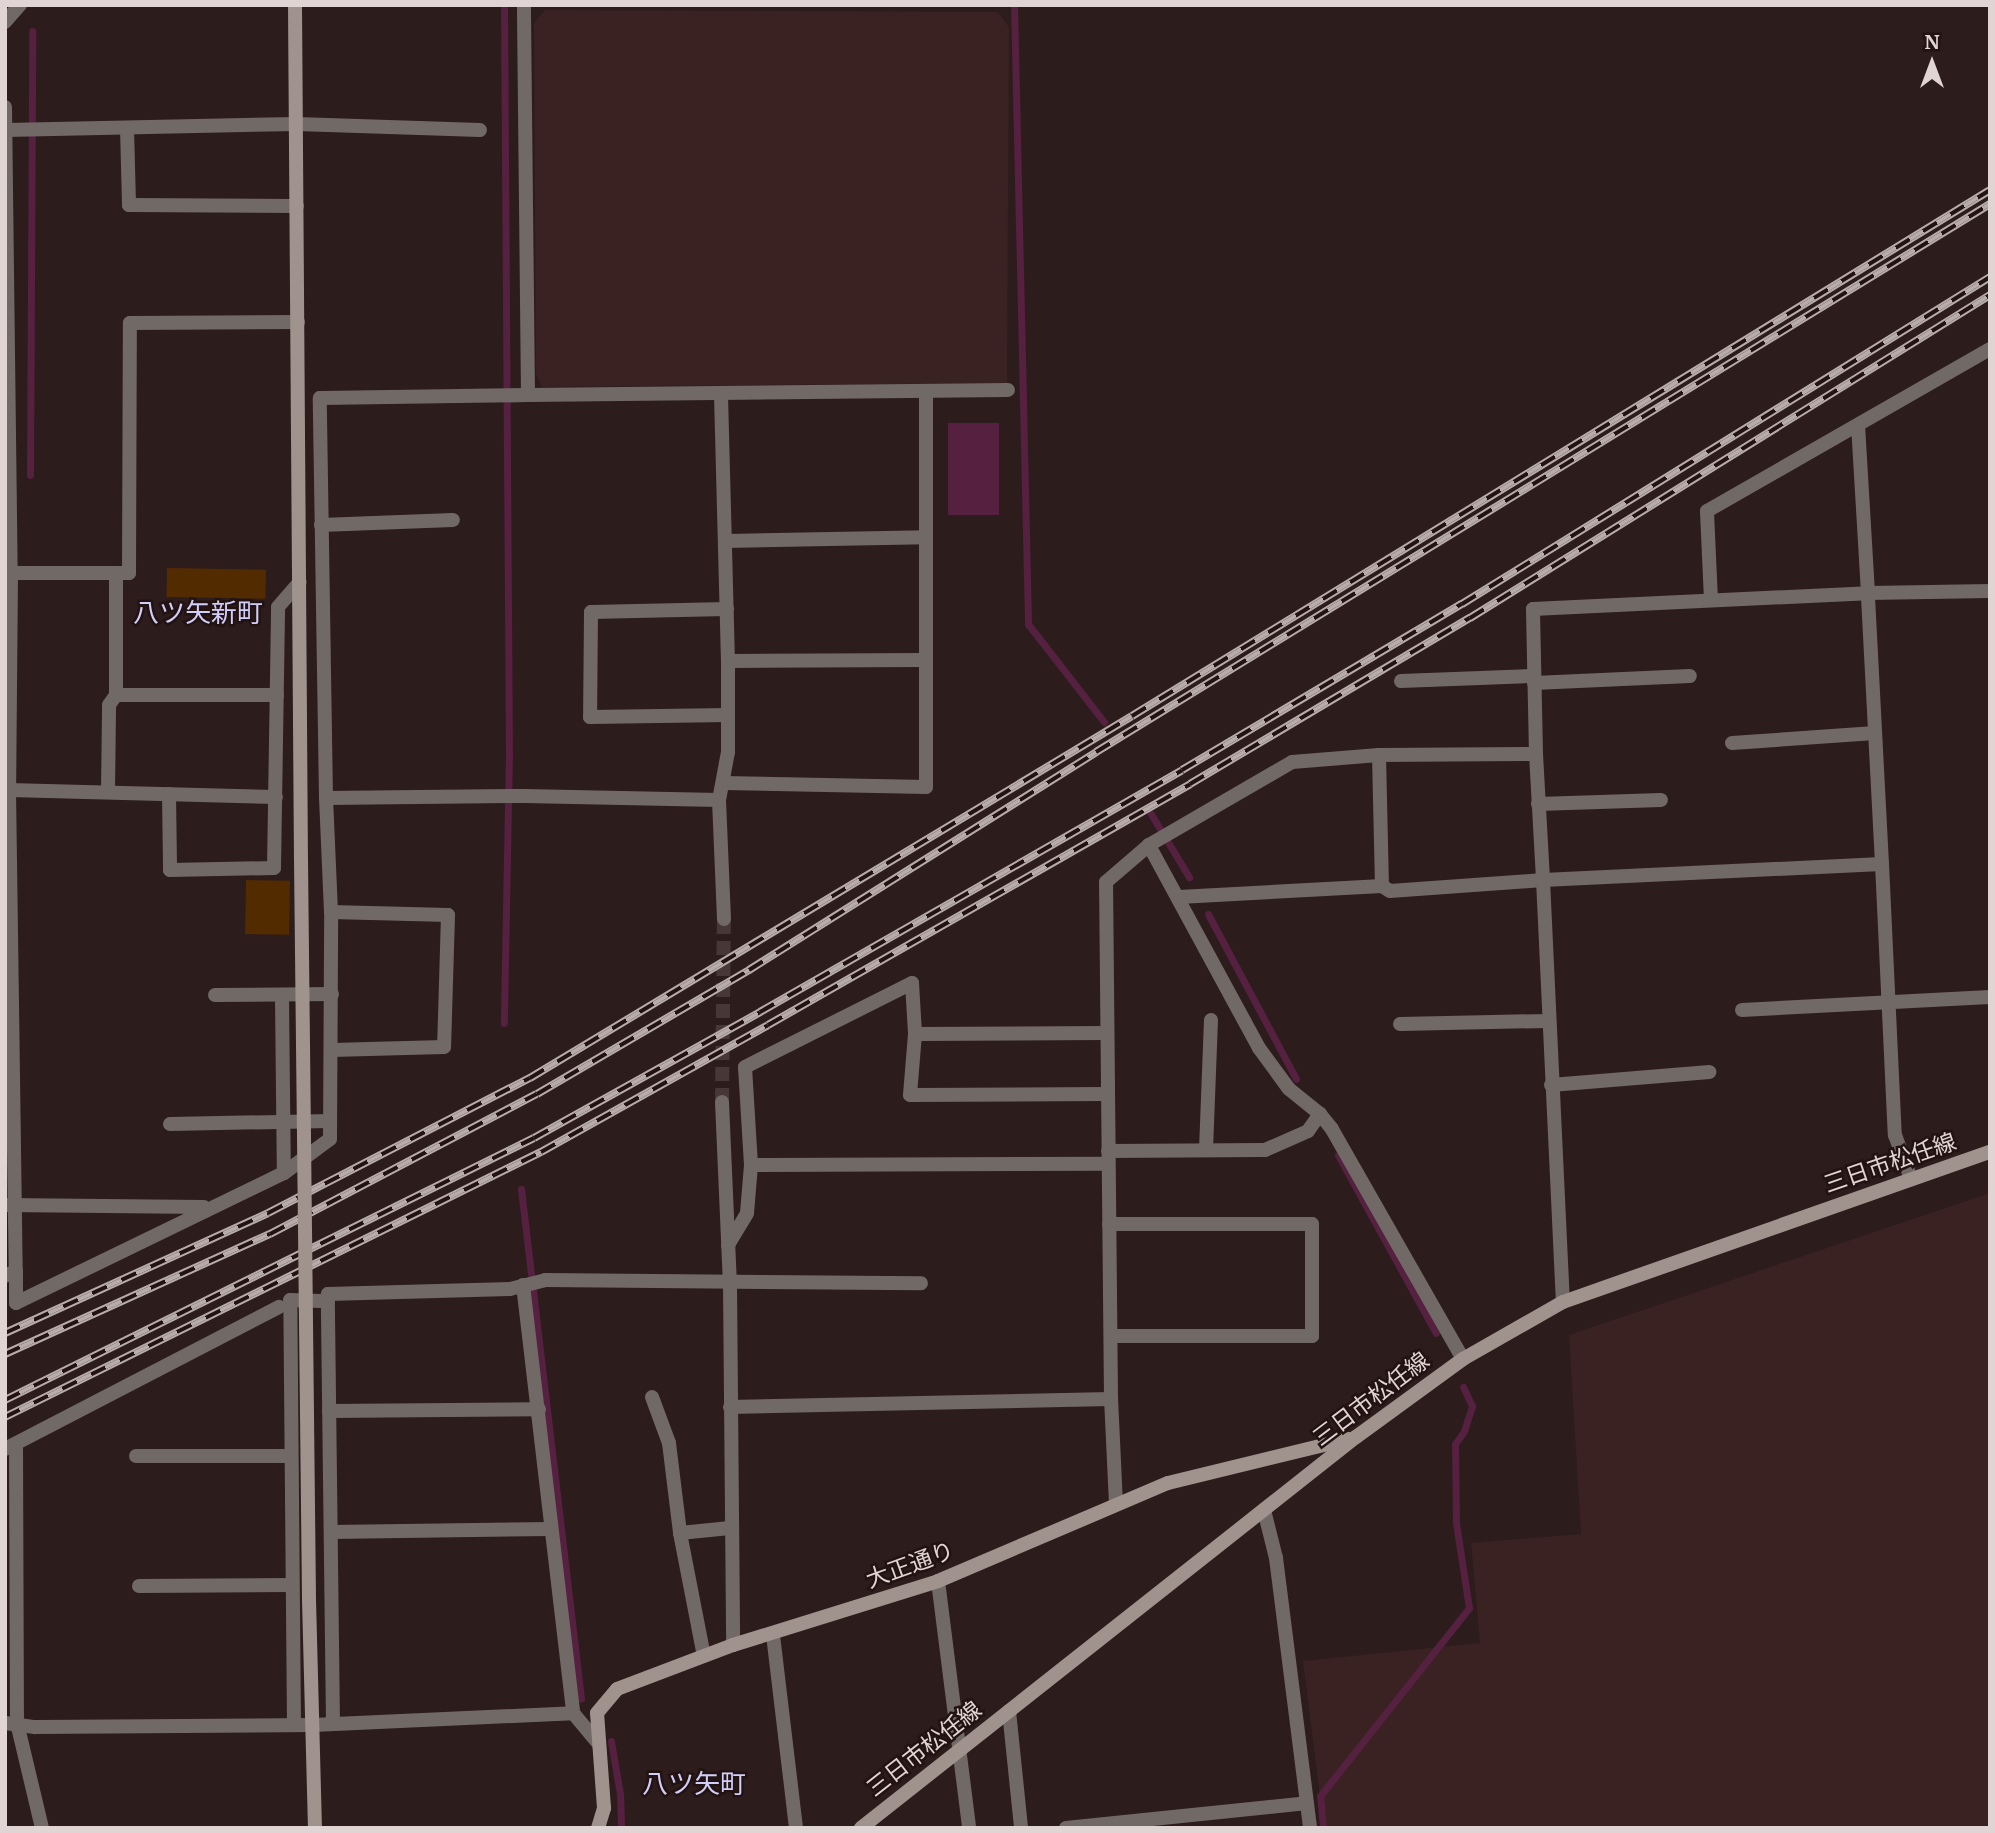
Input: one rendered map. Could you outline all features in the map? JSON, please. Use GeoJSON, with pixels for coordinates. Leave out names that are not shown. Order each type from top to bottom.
{"type":"FeatureCollection","features":[{"type":"Feature","properties":{"kind":"street"},"geometry":{"type":"LineString","coordinates":[[5,22],[20,5]]}},
{"type":"Feature","properties":{"kind":"street"},"geometry":{"type":"LineString","coordinates":[[295,5],[309,1600],[315,1828]]}},
{"type":"Feature","properties":{"kind":"street"},"geometry":{"type":"LineString","coordinates":[[522,395],[524,5]]}},
{"type":"Feature","properties":{"kind":"street"},"geometry":{"type":"LineString","coordinates":[[5,107],[11,573],[7,850],[9,1205],[10,1274],[16,1303],[209,1207],[284,1173],[330,1139],[331,912],[326,798],[320,398],[1008,390]]}},
{"type":"Feature","properties":{"kind":"street"},"geometry":{"type":"LineString","coordinates":[[6,130],[297,124],[480,130]]}},
{"type":"Feature","properties":{"kind":"street"},"geometry":{"type":"LineString","coordinates":[[127,128],[129,205],[297,206]]}},
{"type":"Feature","properties":{"kind":"street"},"geometry":{"type":"LineString","coordinates":[[11,573],[129,573],[130,323],[298,322]]}},
{"type":"Feature","properties":{"kind":"street"},"geometry":{"type":"LineString","coordinates":[[1711,600],[1707,512],[1990,349]]}},
{"type":"Feature","properties":{"kind":"street"},"geometry":{"type":"LineString","coordinates":[[723,783],[926,788],[926,392]]}},
{"type":"Feature","properties":{"kind":"street"},"geometry":{"type":"LineString","coordinates":[[721,395],[728,661],[728,752],[719,800],[724,919]]}},
{"type":"Feature","properties":{"kind":"street"},"geometry":{"type":"LineString","coordinates":[[1858,425],[1895,1135],[1911,1179]]}},
{"type":"Feature","properties":{"kind":"street"},"geometry":{"type":"LineString","coordinates":[[321,525],[453,520]]}},
{"type":"Feature","properties":{"kind":"street"},"geometry":{"type":"LineString","coordinates":[[726,541],[926,537]]}},
{"type":"Feature","properties":{"kind":"street"},"geometry":{"type":"LineString","coordinates":[[108,792],[109,705],[116,695],[116,573]]}},
{"type":"Feature","properties":{"kind":"street"},"geometry":{"type":"LineString","coordinates":[[169,794],[170,870],[274,868],[278,607],[300,582]]}},
{"type":"Feature","properties":{"kind":"street"},"geometry":{"type":"LineString","coordinates":[[1563,1302],[1538,804],[1533,609],[1868,593],[1990,591]]}},
{"type":"Feature","properties":{"kind":"street"},"geometry":{"type":"LineString","coordinates":[[727,609],[591,612],[590,717],[728,715]]}},
{"type":"Feature","properties":{"kind":"street"},"geometry":{"type":"LineString","coordinates":[[728,661],[926,660]]}},
{"type":"Feature","properties":{"kind":"street"},"geometry":{"type":"LineString","coordinates":[[1401,681],[1690,676]]}},
{"type":"Feature","properties":{"kind":"street"},"geometry":{"type":"LineString","coordinates":[[116,695],[277,695]]}},
{"type":"Feature","properties":{"kind":"street"},"geometry":{"type":"LineString","coordinates":[[1732,743],[1875,733]]}},
{"type":"Feature","properties":{"kind":"street"},"geometry":{"type":"LineString","coordinates":[[1116,1504],[1111,1399],[1106,882],[1149,845],[1292,762],[1379,755],[1536,754]]}},
{"type":"Feature","properties":{"kind":"street"},"geometry":{"type":"LineString","coordinates":[[1379,755],[1382,887]]}},
{"type":"Feature","properties":{"kind":"street"},"geometry":{"type":"LineString","coordinates":[[9,790],[276,797]]}},
{"type":"Feature","properties":{"kind":"street"},"geometry":{"type":"LineString","coordinates":[[326,798],[524,796],[719,800]]}},
{"type":"Feature","properties":{"kind":"street"},"geometry":{"type":"LineString","coordinates":[[1538,804],[1661,800]]}},
{"type":"Feature","properties":{"kind":"street"},"geometry":{"type":"LineString","coordinates":[[1149,845],[1259,1048],[1289,1089],[1321,1114],[1332,1129],[1463,1359]]}},
{"type":"Feature","properties":{"kind":"street"},"geometry":{"type":"LineString","coordinates":[[1179,897],[1382,887],[1390,891],[1543,880],[1882,864]]}},
{"type":"Feature","properties":{"kind":"street"},"geometry":{"type":"LineString","coordinates":[[331,912],[448,915],[444,1047],[332,1050]]}},
{"type":"Feature","properties":{"kind":"street"},"geometry":{"type":"LineString","coordinates":[[728,1245],[747,1213],[751,1165],[744,1067],[912,983],[915,1034],[910,1095],[1108,1094]]}},
{"type":"Feature","properties":{"kind":"street"},"geometry":{"type":"LineString","coordinates":[[215,995],[332,994]]}},
{"type":"Feature","properties":{"kind":"street"},"geometry":{"type":"LineString","coordinates":[[282,996],[284,1173]]}},
{"type":"Feature","properties":{"kind":"street"},"geometry":{"type":"LineString","coordinates":[[1742,1010],[1990,997]]}},
{"type":"Feature","properties":{"kind":"street"},"geometry":{"type":"LineString","coordinates":[[1206,1150],[1211,1020]]}},
{"type":"Feature","properties":{"kind":"street"},"geometry":{"type":"LineString","coordinates":[[1400,1024],[1548,1021]]}},
{"type":"Feature","properties":{"kind":"street"},"geometry":{"type":"LineString","coordinates":[[915,1034],[1107,1032]]}},
{"type":"Feature","properties":{"kind":"street"},"geometry":{"type":"LineString","coordinates":[[1551,1085],[1709,1072]]}},
{"type":"Feature","properties":{"kind":"street"},"geometry":{"type":"LineString","coordinates":[[722,1102],[730,1283],[733,1645]]}},
{"type":"Feature","properties":{"kind":"street"},"geometry":{"type":"LineString","coordinates":[[751,1165],[1108,1157],[1206,1150],[1265,1150],[1308,1131],[1321,1114]]}},
{"type":"Feature","properties":{"kind":"street"},"geometry":{"type":"LineString","coordinates":[[170,1124],[284,1124],[330,1121]]}},
{"type":"Feature","properties":{"kind":"street","name":"三日市松任線"},"geometry":{"type":"LineString","coordinates":[[861,1828],[1356,1437],[1463,1359],[1563,1302],[1990,1153]]}},
{"type":"Feature","properties":{"kind":"street"},"geometry":{"type":"LineString","coordinates":[[9,1205],[209,1207]]}},
{"type":"Feature","properties":{"kind":"street"},"geometry":{"type":"LineString","coordinates":[[1110,1224],[1312,1224],[1312,1336],[1111,1336]]}},
{"type":"Feature","properties":{"kind":"street"},"geometry":{"type":"LineString","coordinates":[[333,1724],[328,1294],[510,1289],[529,1284],[920,1283]]}},
{"type":"Feature","properties":{"kind":"street"},"geometry":{"type":"LineString","coordinates":[[529,1284],[551,1529],[573,1713],[598,1744]]}},
{"type":"Feature","properties":{"kind":"street"},"geometry":{"type":"LineString","coordinates":[[294,1725],[290,1300],[328,1301]]}},
{"type":"Feature","properties":{"kind":"street"},"geometry":{"type":"LineString","coordinates":[[42,1828],[11,1723],[10,1446],[279,1307]]}},
{"type":"Feature","properties":{"kind":"street"},"geometry":{"type":"LineString","coordinates":[[652,1396],[669,1443],[680,1533],[704,1656]]}},
{"type":"Feature","properties":{"kind":"street"},"geometry":{"type":"LineString","coordinates":[[730,1407],[1111,1399]]}},
{"type":"Feature","properties":{"kind":"street"},"geometry":{"type":"LineString","coordinates":[[329,1411],[539,1409]]}},
{"type":"Feature","properties":{"kind":"street","name":"大正通り"},"geometry":{"type":"LineString","coordinates":[[598,1828],[604,1808],[597,1713],[617,1689],[733,1645],[773,1635],[938,1581],[1168,1483],[1356,1437]]}},
{"type":"Feature","properties":{"kind":"street"},"geometry":{"type":"LineString","coordinates":[[136,1456],[290,1456]]}},
{"type":"Feature","properties":{"kind":"street"},"geometry":{"type":"LineString","coordinates":[[291,1481],[330,1481]]}},
{"type":"Feature","properties":{"kind":"street"},"geometry":{"type":"LineString","coordinates":[[1264,1510],[1276,1558],[1310,1828]]}},
{"type":"Feature","properties":{"kind":"street"},"geometry":{"type":"LineString","coordinates":[[680,1533],[730,1528]]}},
{"type":"Feature","properties":{"kind":"street"},"geometry":{"type":"LineString","coordinates":[[331,1532],[551,1529]]}},
{"type":"Feature","properties":{"kind":"street"},"geometry":{"type":"LineString","coordinates":[[938,1581],[969,1828]]}},
{"type":"Feature","properties":{"kind":"street"},"geometry":{"type":"LineString","coordinates":[[139,1586],[292,1585]]}},
{"type":"Feature","properties":{"kind":"street"},"geometry":{"type":"LineString","coordinates":[[773,1635],[796,1828]]}},
{"type":"Feature","properties":{"kind":"street"},"geometry":{"type":"LineString","coordinates":[[1009,1711],[1021,1828]]}},
{"type":"Feature","properties":{"kind":"street"},"geometry":{"type":"LineString","coordinates":[[11,1723],[35,1727],[313,1725],[573,1713]]}},
{"type":"Feature","properties":{"kind":"street"},"geometry":{"type":"LineString","coordinates":[[1066,1828],[1307,1803]]}},
{"type":"Feature","properties":{"kind":"shaded area"},"geometry":{"type":"Polygon","coordinates":[[[545,10],[998,12],[1009,27],[1007,383],[542,387],[536,374],[534,23],[545,10]]]}},
{"type":"Feature","properties":{"kind":"shaded area"},"geometry":{"type":"Polygon","coordinates":[[[948,423],[999,423],[999,515],[948,515],[948,423]]]}},
{"type":"Feature","properties":{"kind":"shaded area"},"geometry":{"type":"Polygon","coordinates":[[[167,568],[266,570],[265,599],[166,597],[167,568]]]}},
{"type":"Feature","properties":{"kind":"shaded area"},"geometry":{"type":"Polygon","coordinates":[[[246,880],[290,881],[289,935],[245,934],[246,880]]]}},
{"type":"Feature","properties":{"kind":"shaded area"},"geometry":{"type":"Polygon","coordinates":[[[1990,1193],[1990,1828],[1324,1828],[1303,1661],[1480,1643],[1471,1543],[1581,1534],[1569,1335],[1990,1193]]]}},
{"type":"Feature","properties":{"kind":"waterway"},"geometry":{"type":"LineString","coordinates":[[504,5],[509,753],[504,1023]]}},
{"type":"Feature","properties":{"kind":"waterway"},"geometry":{"type":"LineString","coordinates":[[1014,5],[1028,624],[1104,722]]}},
{"type":"Feature","properties":{"kind":"waterway"},"geometry":{"type":"LineString","coordinates":[[30,475],[32,31]]}},
{"type":"Feature","properties":{"kind":"waterway"},"geometry":{"type":"LineString","coordinates":[[1151,814],[1189,877]]}},
{"type":"Feature","properties":{"kind":"waterway"},"geometry":{"type":"LineString","coordinates":[[1208,914],[1296,1079]]}},
{"type":"Feature","properties":{"kind":"waterway"},"geometry":{"type":"LineString","coordinates":[[1338,1155],[1436,1333]]}},
{"type":"Feature","properties":{"kind":"waterway"},"geometry":{"type":"LineString","coordinates":[[521,1189],[581,1698]]}},
{"type":"Feature","properties":{"kind":"waterway"},"geometry":{"type":"LineString","coordinates":[[1323,1828],[1320,1796],[1469,1608],[1456,1523],[1455,1444],[1464,1431],[1472,1406],[1463,1387]]}},
{"type":"Feature","properties":{"kind":"waterway"},"geometry":{"type":"LineString","coordinates":[[611,1741],[620,1794],[621,1828]]}},
{"type":"Feature","properties":{"kind":"tunnel"},"geometry":{"type":"LineString","coordinates":[[722,1102],[724,919]]}},
{"type":"Feature","properties":{"kind":"railway"},"geometry":{"type":"LineString","coordinates":[[5,1333],[268,1213],[530,1078],[1132,716],[1990,190]]}},
{"type":"Feature","properties":{"kind":"railway"},"geometry":{"type":"LineString","coordinates":[[5,1354],[270,1234],[537,1094],[749,970],[1096,752],[1990,204]]}},
{"type":"Feature","properties":{"kind":"railway"},"geometry":{"type":"LineString","coordinates":[[5,1400],[534,1138],[760,1012],[1182,770],[1462,604],[1990,277]]}},
{"type":"Feature","properties":{"kind":"railway"},"geometry":{"type":"LineString","coordinates":[[5,1417],[541,1152],[768,1025],[1190,784],[1470,618],[1990,295]]}},
{"type":"Feature","properties":{"kind":"district","name":"八ツ矢新町"},"geometry":{"type":"Point","coordinates":[198,613]}},
{"type":"Feature","properties":{"kind":"district","name":"八ツ矢町"},"geometry":{"type":"Point","coordinates":[694,1784]}}]}
